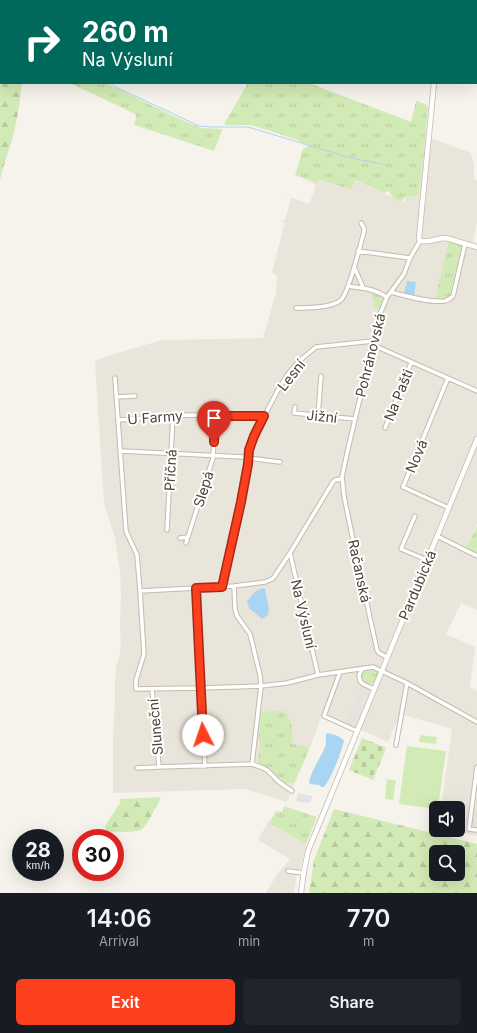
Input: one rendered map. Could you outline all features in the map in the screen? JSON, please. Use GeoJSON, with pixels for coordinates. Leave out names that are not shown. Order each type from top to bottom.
{"type":"FeatureCollection","features":[{"type":"Feature","properties":{"kind":"street"},"geometry":{"type":"LineString","coordinates":[[434,84],[418,236],[420,240],[428,242],[442,238],[477,247]]}},
{"type":"Feature","properties":{"kind":"street"},"geometry":{"type":"LineString","coordinates":[[296,308],[330,305],[340,301],[343,298],[364,232],[364,228],[361,223]]}},
{"type":"Feature","properties":{"kind":"street","name":"Pohránovská"},"geometry":{"type":"LineString","coordinates":[[342,479],[343,467],[380,314],[387,298],[403,277],[410,258],[420,240]]}},
{"type":"Feature","properties":{"kind":"street"},"geometry":{"type":"LineString","coordinates":[[391,292],[429,300],[449,300],[452,296],[465,244]]}},
{"type":"Feature","properties":{"kind":"street"},"geometry":{"type":"LineString","coordinates":[[358,251],[410,258]]}},
{"type":"Feature","properties":{"kind":"street"},"geometry":{"type":"LineString","coordinates":[[354,267],[363,288]]}},
{"type":"Feature","properties":{"kind":"street"},"geometry":{"type":"LineString","coordinates":[[348,286],[374,290],[387,298]]}},
{"type":"Feature","properties":{"kind":"street"},"geometry":{"type":"LineString","coordinates":[[373,343],[411,363],[477,391]]}},
{"type":"Feature","properties":{"kind":"street","name":"Lesní"},"geometry":{"type":"LineString","coordinates":[[222,587],[241,502],[249,458],[249,450],[254,436],[279,388],[298,362],[316,347],[373,343]]}},
{"type":"Feature","properties":{"kind":"street","name":"Na Pašti"},"geometry":{"type":"LineString","coordinates":[[385,428],[411,363]]}},
{"type":"Feature","properties":{"kind":"street"},"geometry":{"type":"LineString","coordinates":[[318,416],[321,376]]}},
{"type":"Feature","properties":{"kind":"street","name":"Sluneční"},"geometry":{"type":"LineString","coordinates":[[115,378],[126,531],[137,555],[140,591],[144,654],[136,680],[136,689],[152,689],[159,767],[137,768]]}},
{"type":"Feature","properties":{"kind":"street","name":"Nová"},"geometry":{"type":"LineString","coordinates":[[448,378],[403,488],[449,508]]}},
{"type":"Feature","properties":{"kind":"street"},"geometry":{"type":"LineString","coordinates":[[116,397],[135,396]]}},
{"type":"Feature","properties":{"kind":"street","name":"Jižní"},"geometry":{"type":"LineString","coordinates":[[295,407],[294,413],[355,420]]}},
{"type":"Feature","properties":{"kind":"street","name":"U Farmy"},"geometry":{"type":"LineString","coordinates":[[118,420],[186,415],[264,416]]}},
{"type":"Feature","properties":{"kind":"street","name":"Příčná"},"geometry":{"type":"LineString","coordinates":[[167,530],[173,416]]}},
{"type":"Feature","properties":{"kind":"street","name":"Slepá"},"geometry":{"type":"LineString","coordinates":[[186,543],[213,458],[215,416]]}},
{"type":"Feature","properties":{"kind":"street","name":"Pardubická"},"geometry":{"type":"LineString","coordinates":[[301,893],[308,852],[330,795],[477,439]]}},
{"type":"Feature","properties":{"kind":"street"},"geometry":{"type":"LineString","coordinates":[[121,451],[243,457],[280,462]]}},
{"type":"Feature","properties":{"kind":"street","name":"Na Výsluní"},"geometry":{"type":"LineString","coordinates":[[140,591],[234,586],[272,580],[290,553],[332,482],[342,479]]}},
{"type":"Feature","properties":{"kind":"street","name":"Račanská"},"geometry":{"type":"LineString","coordinates":[[342,479],[351,532],[377,650],[379,654],[387,657]]}},
{"type":"Feature","properties":{"kind":"street"},"geometry":{"type":"LineString","coordinates":[[415,516],[401,549],[427,560]]}},
{"type":"Feature","properties":{"kind":"street"},"geometry":{"type":"LineString","coordinates":[[161,523],[167,523]]}},
{"type":"Feature","properties":{"kind":"street"},"geometry":{"type":"LineString","coordinates":[[437,536],[477,556]]}},
{"type":"Feature","properties":{"kind":"street"},"geometry":{"type":"LineString","coordinates":[[180,538],[188,537]]}},
{"type":"Feature","properties":{"kind":"street","name":"Na Výsluní"},"geometry":{"type":"LineString","coordinates":[[290,553],[318,675]]}},
{"type":"Feature","properties":{"kind":"street"},"geometry":{"type":"LineString","coordinates":[[234,586],[235,609],[237,616],[250,634],[260,675],[261,686],[252,764]]}},
{"type":"Feature","properties":{"kind":"street"},"geometry":{"type":"LineString","coordinates":[[196,588],[205,766]]}},
{"type":"Feature","properties":{"kind":"street"},"geometry":{"type":"LineString","coordinates":[[152,689],[261,686],[287,683],[318,675],[372,667],[408,682],[477,722]]}},
{"type":"Feature","properties":{"kind":"street"},"geometry":{"type":"LineString","coordinates":[[363,668],[359,675],[360,681],[374,689]]}},
{"type":"Feature","properties":{"kind":"street"},"geometry":{"type":"LineString","coordinates":[[340,672],[324,716],[357,731]]}},
{"type":"Feature","properties":{"kind":"street"},"geometry":{"type":"LineString","coordinates":[[396,745],[408,682]]}},
{"type":"Feature","properties":{"kind":"street"},"geometry":{"type":"LineString","coordinates":[[159,767],[252,764],[267,770],[279,782],[292,791]]}},
{"type":"Feature","properties":{"kind":"street"},"geometry":{"type":"LineString","coordinates":[[476,830],[469,829],[477,767]]}},
{"type":"Feature","properties":{"kind":"street"},"geometry":{"type":"LineString","coordinates":[[288,871],[304,872]]}},
{"type":"Feature","properties":{"kind":"shaded area"},"geometry":{"type":"Polygon","coordinates":[[[425,136],[471,153],[474,165],[474,179],[477,180],[477,222],[472,247],[477,249],[477,524],[466,548],[477,554],[477,610],[461,603],[446,634],[475,647],[470,687],[477,691],[477,836],[465,833],[465,801],[442,801],[452,729],[400,714],[388,742],[323,712],[287,802],[245,789],[113,793],[115,685],[116,668],[121,648],[121,592],[120,571],[115,538],[104,504],[95,361],[162,340],[263,338],[276,293],[277,277],[272,272],[284,225],[284,222],[281,221],[285,220],[291,198],[286,196],[309,204],[316,186],[315,184],[299,178],[317,183],[319,179],[350,190],[355,180],[357,180],[404,203],[406,196],[418,197],[425,136]]]}},
{"type":"Feature","properties":{"kind":"shaded area"},"geometry":{"type":"Polygon","coordinates":[[[357,684],[367,690],[352,726],[345,723],[357,695],[353,693],[357,684]]]}},
{"type":"Feature","properties":{"kind":"shaded area"},"geometry":{"type":"Polygon","coordinates":[[[298,793],[312,796],[311,801],[308,803],[296,801],[298,793]]]}},
{"type":"Feature","properties":{"kind":"shaded area"},"geometry":{"type":"Polygon","coordinates":[[[268,822],[306,844],[301,866],[297,874],[294,893],[266,893],[276,876],[290,859],[258,840],[268,822]]]}},
{"type":"Feature","properties":{"kind":"green space"},"geometry":{"type":"Polygon","coordinates":[[[0,84],[22,84],[16,123],[0,181],[0,84]]]}},
{"type":"Feature","properties":{"kind":"green space"},"geometry":{"type":"Polygon","coordinates":[[[72,84],[108,84],[201,128],[222,130],[214,151],[134,125],[136,118],[135,114],[72,84]]]}},
{"type":"Feature","properties":{"kind":"green space"},"geometry":{"type":"Polygon","coordinates":[[[247,84],[312,84],[411,122],[417,101],[427,105],[428,108],[419,195],[415,197],[406,196],[401,202],[393,198],[389,191],[384,193],[357,180],[355,180],[351,190],[319,179],[317,183],[295,175],[303,149],[310,145],[249,125],[224,124],[247,84]]]}},
{"type":"Feature","properties":{"kind":"green space"},"geometry":{"type":"Polygon","coordinates":[[[449,241],[461,245],[462,248],[452,294],[447,299],[435,299],[449,241]]]}},
{"type":"Feature","properties":{"kind":"green space"},"geometry":{"type":"Polygon","coordinates":[[[371,292],[378,295],[383,300],[379,309],[375,309],[371,292]]]}},
{"type":"Feature","properties":{"kind":"green space"},"geometry":{"type":"Polygon","coordinates":[[[477,526],[477,554],[466,548],[477,526]]]}},
{"type":"Feature","properties":{"kind":"green space"},"geometry":{"type":"Polygon","coordinates":[[[370,669],[377,671],[378,673],[375,682],[370,684],[363,681],[361,677],[363,671],[370,669]]]}},
{"type":"Feature","properties":{"kind":"green space"},"geometry":{"type":"Polygon","coordinates":[[[285,711],[292,726],[292,743],[306,747],[309,750],[294,783],[289,782],[286,784],[270,768],[258,763],[261,712],[285,711]]]}},
{"type":"Feature","properties":{"kind":"green space"},"geometry":{"type":"Polygon","coordinates":[[[420,735],[437,737],[436,744],[419,742],[420,735]]]}},
{"type":"Feature","properties":{"kind":"green space"},"geometry":{"type":"Polygon","coordinates":[[[362,738],[386,748],[373,780],[349,770],[362,738]]]}},
{"type":"Feature","properties":{"kind":"green space"},"geometry":{"type":"Polygon","coordinates":[[[407,746],[446,751],[439,801],[429,801],[429,808],[399,804],[407,746]]]}},
{"type":"Feature","properties":{"kind":"green space"},"geometry":{"type":"Polygon","coordinates":[[[387,779],[396,781],[393,800],[385,799],[387,779]]]}},
{"type":"Feature","properties":{"kind":"green space"},"geometry":{"type":"Polygon","coordinates":[[[161,797],[142,829],[124,832],[124,829],[105,829],[105,826],[120,803],[120,799],[161,797]]]}},
{"type":"Feature","properties":{"kind":"green space"},"geometry":{"type":"Polygon","coordinates":[[[284,806],[317,817],[306,844],[269,823],[276,811],[282,812],[284,806]]]}},
{"type":"Feature","properties":{"kind":"green space"},"geometry":{"type":"Polygon","coordinates":[[[334,809],[429,832],[429,837],[448,837],[477,844],[477,893],[309,893],[314,860],[334,809]]]}},
{"type":"Feature","properties":{"kind":"water"},"geometry":{"type":"Polygon","coordinates":[[[407,281],[416,282],[414,296],[404,293],[407,281]]]}},
{"type":"Feature","properties":{"kind":"water"},"geometry":{"type":"Polygon","coordinates":[[[264,588],[269,610],[268,615],[262,619],[249,608],[247,602],[254,593],[264,588]]]}},
{"type":"Feature","properties":{"kind":"water"},"geometry":{"type":"Polygon","coordinates":[[[328,733],[343,739],[344,741],[333,771],[327,783],[324,787],[322,787],[319,785],[310,784],[309,782],[325,747],[326,734],[328,733]]]}},
{"type":"Feature","properties":{"kind":"waterway"},"geometry":{"type":"LineString","coordinates":[[112,84],[199,126],[248,127],[351,158],[382,164]]}},
{"type":"Feature","properties":{"kind":"route"},"geometry":{"type":"LineString","coordinates":[[203,735],[196,588],[222,587],[241,502],[249,450],[264,416],[215,416],[214,442]]}}]}
